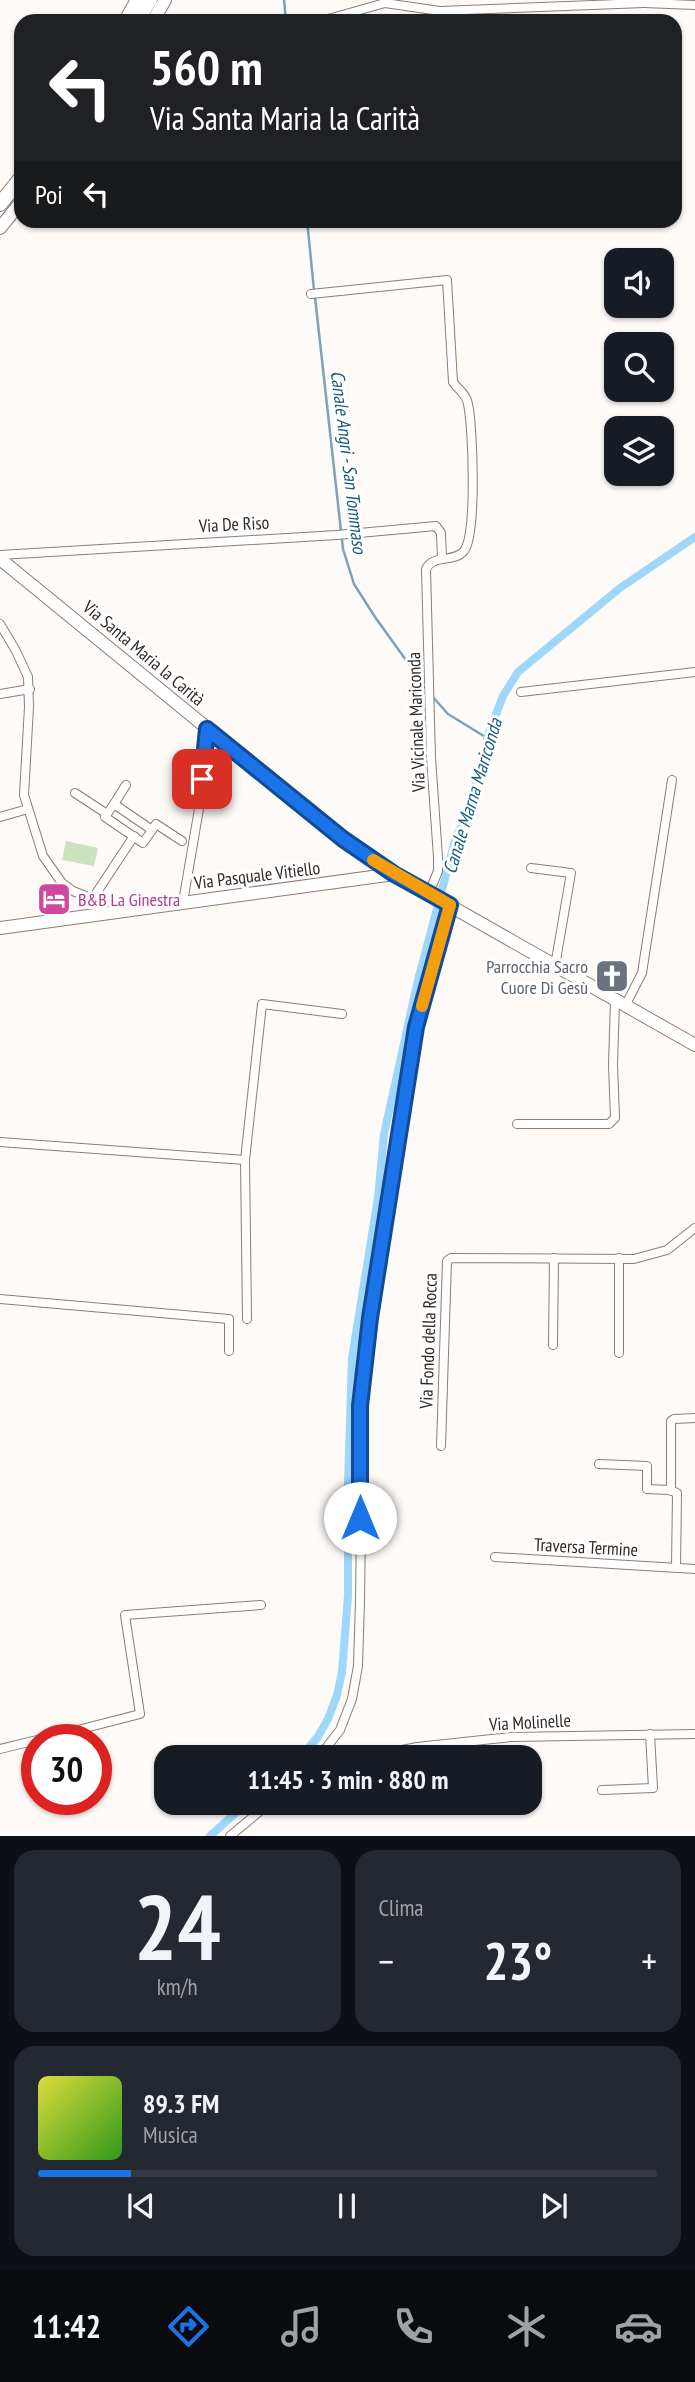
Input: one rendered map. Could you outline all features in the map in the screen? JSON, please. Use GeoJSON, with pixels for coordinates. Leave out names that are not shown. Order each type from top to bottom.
{"type":"FeatureCollection","features":[{"type":"Feature","properties":{"kind":"highway"},"geometry":{"type":"LineString","coordinates":[[0,190],[14,173]]}},
{"type":"Feature","properties":{"kind":"highway"},"geometry":{"type":"LineString","coordinates":[[0,204],[14,186]]}},
{"type":"Feature","properties":{"kind":"street"},"geometry":{"type":"LineString","coordinates":[[346,14],[385,3],[440,11],[644,2],[695,5]]}},
{"type":"Feature","properties":{"kind":"street"},"geometry":{"type":"LineString","coordinates":[[0,228],[14,211]]}},
{"type":"Feature","properties":{"kind":"street"},"geometry":{"type":"LineString","coordinates":[[315,294],[447,280],[453,382],[465,394],[469,411],[472,498],[465,548],[460,554],[442,559]]}},
{"type":"Feature","properties":{"kind":"street","name":"Via De Riso"},"geometry":{"type":"LineString","coordinates":[[0,557],[436,526],[441,533],[442,559]]}},
{"type":"Feature","properties":{"kind":"street","name":"Via Santa Maria la Carità"},"geometry":{"type":"LineString","coordinates":[[0,557],[343,839],[394,874],[695,1045]]}},
{"type":"Feature","properties":{"kind":"street","name":"Via Vicinale Mariconda"},"geometry":{"type":"LineString","coordinates":[[328,1745],[340,1730],[352,1699],[358,1665],[363,1374],[416,1027],[440,900],[426,569],[432,562],[442,559]]}},
{"type":"Feature","properties":{"kind":"street"},"geometry":{"type":"LineString","coordinates":[[0,624],[23,666],[30,689],[23,786],[43,856],[62,883],[93,898],[99,913]]}},
{"type":"Feature","properties":{"kind":"street"},"geometry":{"type":"LineString","coordinates":[[520,692],[695,672]]}},
{"type":"Feature","properties":{"kind":"street"},"geometry":{"type":"LineString","coordinates":[[0,694],[30,689]]}},
{"type":"Feature","properties":{"kind":"street"},"geometry":{"type":"LineString","coordinates":[[183,902],[200,803],[207,729]]}},
{"type":"Feature","properties":{"kind":"street"},"geometry":{"type":"LineString","coordinates":[[517,1124],[609,1124],[615,1118],[612,1065],[620,1003],[642,973],[672,780]]}},
{"type":"Feature","properties":{"kind":"street"},"geometry":{"type":"LineString","coordinates":[[126,785],[105,817],[143,843],[156,824],[182,841]]}},
{"type":"Feature","properties":{"kind":"street"},"geometry":{"type":"LineString","coordinates":[[75,793],[107,814]]}},
{"type":"Feature","properties":{"kind":"street"},"geometry":{"type":"LineString","coordinates":[[114,804],[152,830]]}},
{"type":"Feature","properties":{"kind":"street"},"geometry":{"type":"LineString","coordinates":[[0,817],[28,809]]}},
{"type":"Feature","properties":{"kind":"street"},"geometry":{"type":"LineString","coordinates":[[93,898],[134,836]]}},
{"type":"Feature","properties":{"kind":"street"},"geometry":{"type":"LineString","coordinates":[[531,868],[571,873],[555,966]]}},
{"type":"Feature","properties":{"kind":"street","name":"Via Pasquale Vitiello"},"geometry":{"type":"LineString","coordinates":[[0,928],[64,912],[99,913],[394,874]]}},
{"type":"Feature","properties":{"kind":"street"},"geometry":{"type":"LineString","coordinates":[[62,883],[64,912]]}},
{"type":"Feature","properties":{"kind":"street"},"geometry":{"type":"LineString","coordinates":[[64,912],[69,896],[79,893]]}},
{"type":"Feature","properties":{"kind":"street"},"geometry":{"type":"LineString","coordinates":[[247,1319],[245,1160],[262,1004],[342,1014]]}},
{"type":"Feature","properties":{"kind":"street"},"geometry":{"type":"LineString","coordinates":[[0,1142],[245,1160]]}},
{"type":"Feature","properties":{"kind":"street","name":"Via Fondo della Rocca"},"geometry":{"type":"LineString","coordinates":[[440,1446],[447,1261],[451,1258],[645,1256],[667,1250],[695,1228]]}},
{"type":"Feature","properties":{"kind":"street"},"geometry":{"type":"LineString","coordinates":[[553,1345],[554,1258]]}},
{"type":"Feature","properties":{"kind":"street"},"geometry":{"type":"LineString","coordinates":[[619,1258],[619,1353]]}},
{"type":"Feature","properties":{"kind":"street"},"geometry":{"type":"LineString","coordinates":[[0,1299],[229,1319],[229,1351]]}},
{"type":"Feature","properties":{"kind":"street"},"geometry":{"type":"LineString","coordinates":[[671,1491],[671,1422],[674,1419],[695,1418]]}},
{"type":"Feature","properties":{"kind":"street"},"geometry":{"type":"LineString","coordinates":[[599,1464],[647,1466],[647,1489],[677,1493],[676,1568]]}},
{"type":"Feature","properties":{"kind":"street","name":"Traversa Termine"},"geometry":{"type":"LineString","coordinates":[[495,1557],[695,1569]]}},
{"type":"Feature","properties":{"kind":"street"},"geometry":{"type":"LineString","coordinates":[[101,1724],[140,1714],[125,1615],[261,1605]]}},
{"type":"Feature","properties":{"kind":"street"},"geometry":{"type":"LineString","coordinates":[[602,1790],[653,1788],[650,1734]]}},
{"type":"Feature","properties":{"kind":"street","name":"Via Molinelle"},"geometry":{"type":"LineString","coordinates":[[436,1745],[511,1737],[695,1734]]}},
{"type":"Feature","properties":{"kind":"street"},"geometry":{"type":"LineString","coordinates":[[0,1749],[21,1744]]}},
{"type":"Feature","properties":{"kind":"street"},"geometry":{"type":"LineString","coordinates":[[230,1836],[255,1815]]}},
{"type":"Feature","properties":{"kind":"green space"},"geometry":{"type":"Polygon","coordinates":[[[66,841],[98,848],[94,866],[62,860],[66,841]]]}},
{"type":"Feature","properties":{"kind":"waterway","name":"Canale Angri - San Tommaso"},"geometry":{"type":"LineString","coordinates":[[284,0],[285,14]]}},
{"type":"Feature","properties":{"kind":"waterway","name":"Canale Angri - San Tommaso"},"geometry":{"type":"LineString","coordinates":[[308,228],[314,290]]}},
{"type":"Feature","properties":{"kind":"waterway","name":"Canale Angri - San Tommaso"},"geometry":{"type":"LineString","coordinates":[[315,297],[343,549],[354,584],[426,688]]}},
{"type":"Feature","properties":{"kind":"waterway","name":"Canale Marna Mariconda"},"geometry":{"type":"LineString","coordinates":[[311,1745],[328,1719],[342,1672],[348,1596],[352,1358],[378,1198],[384,1134],[418,980],[456,837],[466,817],[487,748],[487,738],[503,696],[518,672],[620,588],[695,537]]}},
{"type":"Feature","properties":{"kind":"waterway","name":"Canale Angri - San Tommaso"},"geometry":{"type":"LineString","coordinates":[[432,696],[448,714],[487,738]]}},
{"type":"Feature","properties":{"kind":"waterway","name":"Canale Marna Mariconda"},"geometry":{"type":"LineString","coordinates":[[210,1836],[233,1815]]}},
{"type":"Feature","properties":{"kind":"slow traffic"},"geometry":{"type":"LineString","coordinates":[[373,860],[450,905],[422,1006]]}},
{"type":"Feature","properties":{"kind":"place","name":"B&B La Ginestra"},"geometry":{"type":"Point","coordinates":[54,899]}},
{"type":"Feature","properties":{"kind":"place","name":"Parrocchia Sacro Cuore Di Gesù"},"geometry":{"type":"Point","coordinates":[612,976]}},
{"type":"Feature","properties":{"kind":"route"},"geometry":{"type":"LineString","coordinates":[[202,779],[207,729],[343,839],[394,874],[450,905],[416,1027],[370,1318],[360,1406],[360,1518]]}}]}
